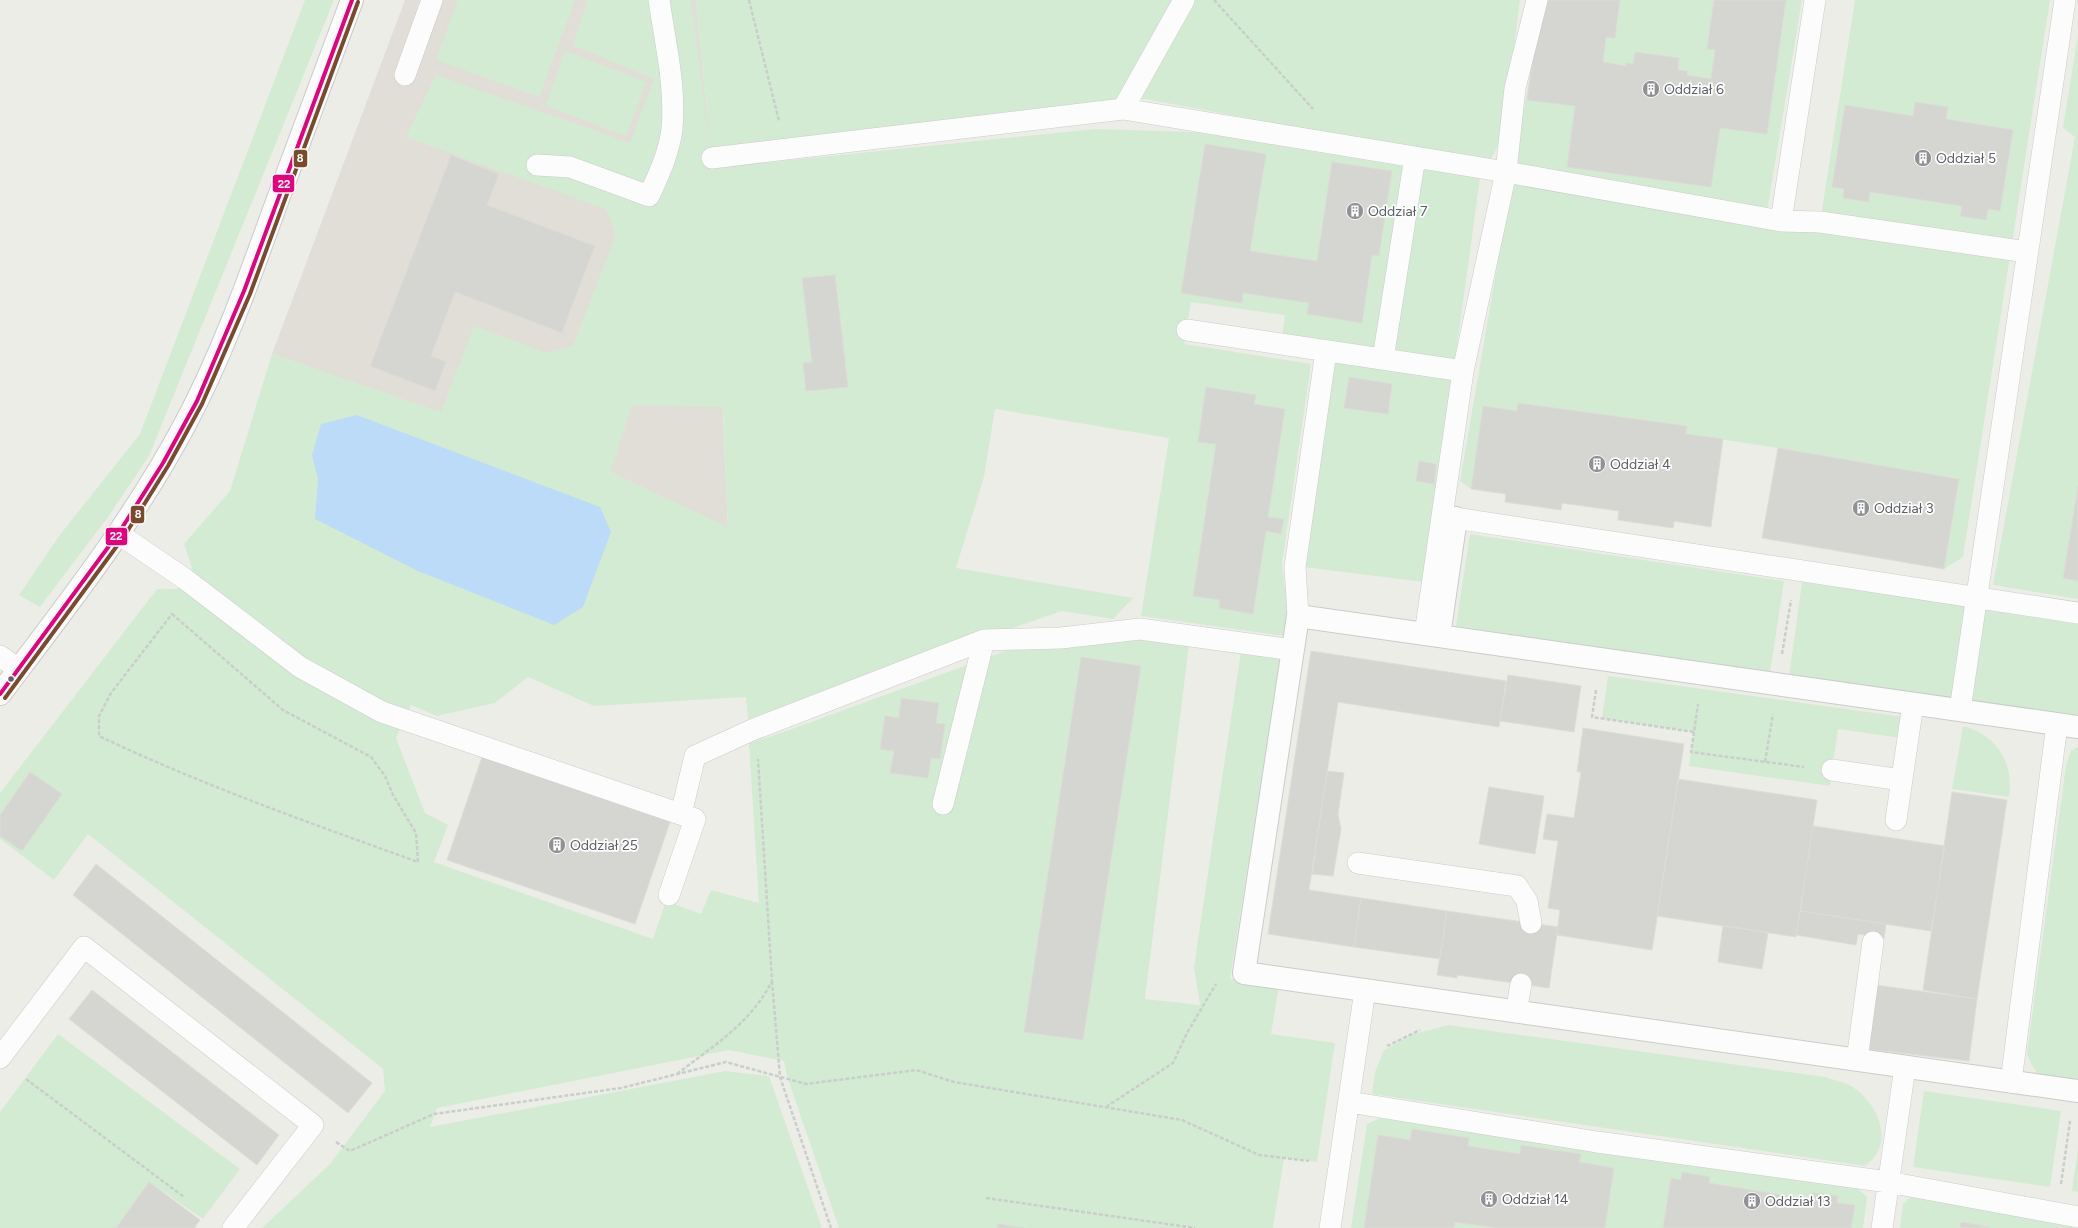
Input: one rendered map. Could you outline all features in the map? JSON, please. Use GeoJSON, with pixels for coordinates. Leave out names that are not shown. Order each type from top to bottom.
{"type":"FeatureCollection","features":[{"type":"Feature","properties":{"kind":"street"},"geometry":{"type":"LineString","coordinates":[[0,694],[79,590],[119,534],[152,483],[176,441],[213,366],[241,301],[352,0]]}},
{"type":"Feature","properties":{"kind":"street"},"geometry":{"type":"LineString","coordinates":[[1432,635],[1449,517]]}},
{"type":"Feature","properties":{"kind":"street"},"geometry":{"type":"LineString","coordinates":[[2068,726],[1298,616],[1244,973],[2077,1091]]}},
{"type":"Feature","properties":{"kind":"lane"},"geometry":{"type":"LineString","coordinates":[[405,75],[432,0]]}},
{"type":"Feature","properties":{"kind":"lane"},"geometry":{"type":"LineString","coordinates":[[537,166],[570,167],[649,196],[665,158],[672,129],[672,96],[659,0]]}},
{"type":"Feature","properties":{"kind":"lane"},"geometry":{"type":"LineString","coordinates":[[1123,109],[1184,0]]}},
{"type":"Feature","properties":{"kind":"lane"},"geometry":{"type":"LineString","coordinates":[[1537,0],[1515,88],[1506,172],[1463,371],[1449,517],[2078,613]]}},
{"type":"Feature","properties":{"kind":"lane"},"geometry":{"type":"LineString","coordinates":[[1781,221],[1815,0]]}},
{"type":"Feature","properties":{"kind":"lane"},"geometry":{"type":"LineString","coordinates":[[1960,710],[1975,597],[2026,252],[2068,10]]}},
{"type":"Feature","properties":{"kind":"lane"},"geometry":{"type":"LineString","coordinates":[[712,158],[1123,109],[1506,172],[1781,221],[1820,222],[2026,252]]}},
{"type":"Feature","properties":{"kind":"lane"},"geometry":{"type":"LineString","coordinates":[[1383,359],[1415,157]]}},
{"type":"Feature","properties":{"kind":"lane"},"geometry":{"type":"LineString","coordinates":[[1187,330],[1463,371]]}},
{"type":"Feature","properties":{"kind":"lane"},"geometry":{"type":"LineString","coordinates":[[1298,616],[1295,567],[1326,351]]}},
{"type":"Feature","properties":{"kind":"lane"},"geometry":{"type":"LineString","coordinates":[[119,534],[185,579],[300,667],[382,712],[695,819],[669,894]]}},
{"type":"Feature","properties":{"kind":"lane"},"geometry":{"type":"LineString","coordinates":[[681,814],[695,756],[770,724],[984,640],[1061,638],[1140,629],[1293,650]]}},
{"type":"Feature","properties":{"kind":"lane"},"geometry":{"type":"LineString","coordinates":[[943,804],[984,640]]}},
{"type":"Feature","properties":{"kind":"lane"},"geometry":{"type":"LineString","coordinates":[[0,656],[18,670]]}},
{"type":"Feature","properties":{"kind":"lane"},"geometry":{"type":"LineString","coordinates":[[1896,820],[1913,704]]}},
{"type":"Feature","properties":{"kind":"lane"},"geometry":{"type":"LineString","coordinates":[[2010,1082],[2068,726]]}},
{"type":"Feature","properties":{"kind":"lane"},"geometry":{"type":"LineString","coordinates":[[1832,770],[1902,780]]}},
{"type":"Feature","properties":{"kind":"lane"},"geometry":{"type":"LineString","coordinates":[[1358,863],[1516,886],[1528,901],[1530,923]]}},
{"type":"Feature","properties":{"kind":"lane"},"geometry":{"type":"LineString","coordinates":[[1857,1060],[1873,942]]}},
{"type":"Feature","properties":{"kind":"lane"},"geometry":{"type":"LineString","coordinates":[[0,1058],[84,947],[313,1126],[233,1228]]}},
{"type":"Feature","properties":{"kind":"lane"},"geometry":{"type":"LineString","coordinates":[[1516,1012],[1521,984]]}},
{"type":"Feature","properties":{"kind":"lane"},"geometry":{"type":"LineString","coordinates":[[1330,1228],[1365,990]]}},
{"type":"Feature","properties":{"kind":"lane"},"geometry":{"type":"LineString","coordinates":[[1882,1228],[1905,1067]]}},
{"type":"Feature","properties":{"kind":"lane"},"geometry":{"type":"LineString","coordinates":[[1349,1102],[1597,1142],[1888,1182],[2078,1217]]}},
{"type":"Feature","properties":{"kind":"path"},"geometry":{"type":"LineString","coordinates":[[749,0],[780,124]]}},
{"type":"Feature","properties":{"kind":"path"},"geometry":{"type":"LineString","coordinates":[[1214,0],[1316,112]]}},
{"type":"Feature","properties":{"kind":"path"},"geometry":{"type":"LineString","coordinates":[[172,614],[195,633],[232,664],[251,684],[283,710],[371,757],[385,776],[393,795],[416,833],[418,862],[218,788],[153,762],[99,736],[99,716],[111,693],[172,614]]}},
{"type":"Feature","properties":{"kind":"path"},"geometry":{"type":"LineString","coordinates":[[1600,659],[1592,717],[1694,732]]}},
{"type":"Feature","properties":{"kind":"path"},"geometry":{"type":"LineString","coordinates":[[1702,674],[1691,752],[1832,770]]}},
{"type":"Feature","properties":{"kind":"path"},"geometry":{"type":"LineString","coordinates":[[770,724],[758,760],[772,981],[780,1077],[831,1228]]}},
{"type":"Feature","properties":{"kind":"path"},"geometry":{"type":"LineString","coordinates":[[675,1076],[738,1028],[763,999],[772,981]]}},
{"type":"Feature","properties":{"kind":"path"},"geometry":{"type":"LineString","coordinates":[[1106,1108],[1173,1063],[1187,1033],[1218,981]]}},
{"type":"Feature","properties":{"kind":"path"},"geometry":{"type":"LineString","coordinates":[[313,1126],[350,1151],[434,1114],[574,1096],[621,1088],[675,1076],[726,1062],[806,1084],[916,1070],[954,1082],[1182,1120],[1259,1155],[1340,1165]]}},
{"type":"Feature","properties":{"kind":"path"},"geometry":{"type":"LineString","coordinates":[[26,1079],[184,1197]]}},
{"type":"Feature","properties":{"kind":"path"},"geometry":{"type":"LineString","coordinates":[[2056,1214],[2077,1091]]}},
{"type":"Feature","properties":{"kind":"path"},"geometry":{"type":"LineString","coordinates":[[986,1198],[1195,1228]]}},
{"type":"Feature","properties":{"kind":"shaded area"},"geometry":{"type":"Polygon","coordinates":[[[405,0],[696,0],[712,168],[728,528],[610,472],[272,354],[405,0]]]}},
{"type":"Feature","properties":{"kind":"green space"},"geometry":{"type":"Polygon","coordinates":[[[305,0],[334,0],[149,456],[108,517],[40,607],[19,595],[59,536],[140,434],[305,0]]]}},
{"type":"Feature","properties":{"kind":"green space"},"geometry":{"type":"Polygon","coordinates":[[[458,0],[575,0],[539,97],[436,60],[458,0]]]}},
{"type":"Feature","properties":{"kind":"green space"},"geometry":{"type":"Polygon","coordinates":[[[588,0],[691,0],[712,168],[1094,129],[1194,132],[1408,167],[1378,352],[1282,337],[1285,315],[1191,302],[1184,344],[1311,364],[1282,564],[1288,612],[1284,636],[1141,616],[1169,438],[995,409],[984,477],[956,568],[1133,598],[1113,619],[1062,611],[748,719],[746,697],[594,706],[528,677],[495,703],[437,716],[411,705],[396,738],[425,813],[448,825],[434,862],[653,939],[666,901],[701,914],[711,890],[759,903],[749,743],[781,733],[1000,653],[1064,626],[1189,645],[1145,999],[1200,1005],[1194,967],[1241,651],[1281,656],[1230,979],[1279,985],[1271,1034],[1335,1043],[1317,1162],[1284,1158],[1273,1228],[839,1228],[787,1076],[784,1061],[729,1050],[437,1108],[430,1127],[725,1071],[769,1076],[822,1228],[262,1228],[330,1164],[385,1091],[383,1069],[88,834],[54,880],[0,839],[0,793],[157,589],[178,589],[192,568],[184,544],[230,491],[272,354],[441,412],[474,326],[547,353],[573,346],[616,235],[606,209],[406,137],[436,75],[630,143],[654,79],[573,45],[588,0]],[[632,405],[610,472],[728,527],[723,407],[632,405]]]}},
{"type":"Feature","properties":{"kind":"green space"},"geometry":{"type":"Polygon","coordinates":[[[696,0],[1520,0],[1503,135],[1489,163],[1145,99],[710,149],[696,0]]]}},
{"type":"Feature","properties":{"kind":"green space"},"geometry":{"type":"Polygon","coordinates":[[[1543,0],[1802,0],[1766,218],[1820,222],[1855,0],[2050,0],[1963,557],[1944,569],[1959,479],[1686,434],[1687,426],[1519,403],[1517,411],[1483,406],[1471,489],[1460,481],[1543,0]]]}},
{"type":"Feature","properties":{"kind":"green space"},"geometry":{"type":"Polygon","coordinates":[[[2078,34],[2078,486],[2063,578],[2078,581],[2078,599],[1993,585],[2075,137],[2063,128],[2078,34]]]}},
{"type":"Feature","properties":{"kind":"green space"},"geometry":{"type":"Polygon","coordinates":[[[565,51],[646,82],[626,136],[546,106],[565,51]]]}},
{"type":"Feature","properties":{"kind":"green space"},"geometry":{"type":"Polygon","coordinates":[[[1420,169],[1480,178],[1455,361],[1390,352],[1420,169]]]}},
{"type":"Feature","properties":{"kind":"green space"},"geometry":{"type":"Polygon","coordinates":[[[1331,362],[1455,377],[1424,582],[1303,567],[1331,362]]]}},
{"type":"Feature","properties":{"kind":"green space"},"geometry":{"type":"Polygon","coordinates":[[[1470,534],[1784,581],[1770,673],[1456,626],[1470,534]]]}},
{"type":"Feature","properties":{"kind":"green space"},"geometry":{"type":"Polygon","coordinates":[[[1802,582],[1966,606],[1952,700],[1789,677],[1802,582]]]}},
{"type":"Feature","properties":{"kind":"green space"},"geometry":{"type":"Polygon","coordinates":[[[1985,610],[2078,624],[2078,718],[1970,703],[1985,610]]]}},
{"type":"Feature","properties":{"kind":"green space"},"geometry":{"type":"Polygon","coordinates":[[[1608,676],[1904,717],[1901,738],[1838,729],[1830,786],[1689,766],[1694,732],[1602,718],[1608,676]]]}},
{"type":"Feature","properties":{"kind":"green space"},"geometry":{"type":"Polygon","coordinates":[[[1963,726],[1975,730],[1985,736],[1994,743],[2001,752],[2009,772],[2009,797],[1952,789],[1963,726]]]}},
{"type":"Feature","properties":{"kind":"green space"},"geometry":{"type":"Polygon","coordinates":[[[2078,746],[2078,1081],[2046,1077],[2040,1074],[2031,1063],[2027,1053],[2066,765],[2071,751],[2078,746]]]}},
{"type":"Feature","properties":{"kind":"green space"},"geometry":{"type":"Polygon","coordinates":[[[1449,1025],[1825,1077],[1851,1086],[1873,1107],[1882,1136],[1880,1146],[1876,1155],[1865,1166],[1372,1094],[1375,1072],[1384,1050],[1414,1034],[1449,1025]]]}},
{"type":"Feature","properties":{"kind":"green space"},"geometry":{"type":"Polygon","coordinates":[[[58,1034],[240,1169],[203,1219],[149,1182],[116,1228],[0,1228],[0,1112],[58,1034]]]}},
{"type":"Feature","properties":{"kind":"green space"},"geometry":{"type":"Polygon","coordinates":[[[1924,1091],[2061,1111],[2050,1187],[1913,1167],[1924,1091]]]}},
{"type":"Feature","properties":{"kind":"green space"},"geometry":{"type":"Polygon","coordinates":[[[1380,1118],[1857,1188],[1867,1197],[1863,1228],[1351,1228],[1367,1124],[1380,1118]]]}},
{"type":"Feature","properties":{"kind":"green space"},"geometry":{"type":"Polygon","coordinates":[[[2078,1147],[2078,1192],[2072,1191],[2078,1147]]]}},
{"type":"Feature","properties":{"kind":"green space"},"geometry":{"type":"Polygon","coordinates":[[[1910,1197],[2078,1221],[2078,1228],[1900,1228],[1903,1204],[1910,1197]]]}},
{"type":"Feature","properties":{"kind":"water"},"geometry":{"type":"Polygon","coordinates":[[[357,415],[600,507],[611,532],[583,607],[554,625],[418,571],[315,519],[318,479],[312,455],[321,424],[357,415]]]}},
{"type":"Feature","properties":{"kind":"building","name":"Oddział 6"},"geometry":{"type":"Polygon","coordinates":[[[1541,0],[1620,0],[1615,38],[1606,37],[1603,62],[1626,66],[1626,63],[1633,64],[1635,52],[1679,58],[1678,70],[1687,71],[1687,75],[1711,79],[1715,50],[1707,49],[1714,0],[1786,0],[1767,134],[1720,128],[1711,187],[1567,167],[1575,106],[1527,100],[1541,0]]]}},
{"type":"Feature","properties":{"kind":"building","name":"Oddział 5"},"geometry":{"type":"Polygon","coordinates":[[[1915,102],[1948,107],[1946,119],[2013,130],[2000,211],[1988,209],[1986,220],[1960,216],[1962,206],[1870,192],[1869,202],[1843,198],[1844,189],[1832,187],[1845,105],[1913,116],[1915,102]]]}},
{"type":"Feature","properties":{"kind":"building","name":"Oddział 7"},"geometry":{"type":"Polygon","coordinates":[[[1205,144],[1266,154],[1250,251],[1317,261],[1332,162],[1392,171],[1379,256],[1372,255],[1362,323],[1307,314],[1309,303],[1243,293],[1242,303],[1181,293],[1205,144]]]}},
{"type":"Feature","properties":{"kind":"building"},"geometry":{"type":"Polygon","coordinates":[[[451,155],[499,174],[487,205],[595,246],[562,333],[455,292],[431,356],[446,362],[435,391],[370,366],[451,155]]]}},
{"type":"Feature","properties":{"kind":"building"},"geometry":{"type":"Polygon","coordinates":[[[835,275],[848,387],[806,391],[803,363],[812,362],[802,278],[835,275]]]}},
{"type":"Feature","properties":{"kind":"building"},"geometry":{"type":"Polygon","coordinates":[[[1349,377],[1392,384],[1388,414],[1344,408],[1349,377]]]}},
{"type":"Feature","properties":{"kind":"building"},"geometry":{"type":"Polygon","coordinates":[[[1206,387],[1256,395],[1254,404],[1285,409],[1268,517],[1284,519],[1281,534],[1266,531],[1253,614],[1219,608],[1220,600],[1193,596],[1216,444],[1198,442],[1206,387]]]}},
{"type":"Feature","properties":{"kind":"building","name":"Oddział 4"},"geometry":{"type":"Polygon","coordinates":[[[1518,403],[1687,426],[1686,434],[1723,439],[1711,527],[1674,521],[1673,528],[1618,520],[1619,511],[1562,503],[1561,510],[1505,502],[1506,494],[1471,489],[1483,406],[1517,411],[1518,403]]]}},
{"type":"Feature","properties":{"kind":"building","name":"Oddział 3"},"geometry":{"type":"Polygon","coordinates":[[[1778,448],[1959,479],[1944,569],[1762,538],[1778,448]]]}},
{"type":"Feature","properties":{"kind":"building"},"geometry":{"type":"Polygon","coordinates":[[[1419,461],[1436,464],[1434,484],[1416,481],[1419,461]]]}},
{"type":"Feature","properties":{"kind":"building"},"geometry":{"type":"Polygon","coordinates":[[[2078,486],[2078,581],[2063,578],[2078,486]]]}},
{"type":"Feature","properties":{"kind":"building"},"geometry":{"type":"Polygon","coordinates":[[[1311,651],[1506,681],[1499,727],[1338,702],[1309,890],[1361,898],[1354,947],[1268,934],[1311,651]]]}},
{"type":"Feature","properties":{"kind":"building"},"geometry":{"type":"Polygon","coordinates":[[[1081,657],[1141,666],[1083,1040],[1024,1032],[1081,657]]]}},
{"type":"Feature","properties":{"kind":"building"},"geometry":{"type":"Polygon","coordinates":[[[1508,675],[1581,686],[1574,732],[1500,721],[1508,675]]]}},
{"type":"Feature","properties":{"kind":"building"},"geometry":{"type":"Polygon","coordinates":[[[901,698],[939,703],[936,723],[945,724],[940,759],[931,758],[928,778],[890,773],[894,751],[880,749],[885,716],[899,718],[901,698]]]}},
{"type":"Feature","properties":{"kind":"building"},"geometry":{"type":"Polygon","coordinates":[[[1583,728],[1684,744],[1652,950],[1557,935],[1560,910],[1548,908],[1558,841],[1543,839],[1547,814],[1574,818],[1581,772],[1577,772],[1583,728]]]}},
{"type":"Feature","properties":{"kind":"building","name":"Oddział 25"},"geometry":{"type":"Polygon","coordinates":[[[482,757],[670,822],[635,924],[447,860],[482,757]]]}},
{"type":"Feature","properties":{"kind":"building"},"geometry":{"type":"Polygon","coordinates":[[[1327,771],[1344,773],[1338,814],[1341,829],[1333,876],[1312,874],[1327,771]]]}},
{"type":"Feature","properties":{"kind":"building"},"geometry":{"type":"Polygon","coordinates":[[[30,772],[62,794],[22,851],[0,836],[0,815],[30,772]]]}},
{"type":"Feature","properties":{"kind":"building"},"geometry":{"type":"Polygon","coordinates":[[[1678,779],[1817,800],[1796,937],[1657,916],[1678,779]]]}},
{"type":"Feature","properties":{"kind":"building"},"geometry":{"type":"Polygon","coordinates":[[[1489,787],[1544,796],[1535,854],[1479,844],[1489,787]]]}},
{"type":"Feature","properties":{"kind":"building"},"geometry":{"type":"Polygon","coordinates":[[[1952,792],[2007,800],[1977,999],[1923,990],[1952,792]]]}},
{"type":"Feature","properties":{"kind":"building"},"geometry":{"type":"Polygon","coordinates":[[[1813,826],[1945,846],[1931,931],[1800,911],[1813,826]]]}},
{"type":"Feature","properties":{"kind":"building"},"geometry":{"type":"Polygon","coordinates":[[[96,864],[372,1083],[348,1113],[73,895],[96,864]]]}},
{"type":"Feature","properties":{"kind":"building"},"geometry":{"type":"Polygon","coordinates":[[[1361,898],[1447,911],[1440,959],[1354,947],[1361,898]]]}},
{"type":"Feature","properties":{"kind":"building"},"geometry":{"type":"Polygon","coordinates":[[[1447,911],[1558,927],[1549,988],[1457,975],[1457,978],[1437,975],[1447,911]]]}},
{"type":"Feature","properties":{"kind":"building"},"geometry":{"type":"Polygon","coordinates":[[[1800,911],[1886,924],[1884,938],[1858,934],[1856,945],[1796,935],[1800,911]]]}},
{"type":"Feature","properties":{"kind":"building"},"geometry":{"type":"Polygon","coordinates":[[[1723,925],[1768,933],[1762,969],[1718,962],[1723,925]]]}},
{"type":"Feature","properties":{"kind":"building"},"geometry":{"type":"Polygon","coordinates":[[[1875,985],[1977,999],[1969,1061],[1867,1049],[1875,985]]]}},
{"type":"Feature","properties":{"kind":"building"},"geometry":{"type":"Polygon","coordinates":[[[92,990],[279,1135],[257,1165],[69,1019],[92,990]]]}},
{"type":"Feature","properties":{"kind":"building","name":"Oddział 14"},"geometry":{"type":"Polygon","coordinates":[[[1412,1129],[1469,1138],[1468,1146],[1520,1154],[1521,1145],[1581,1154],[1579,1162],[1614,1168],[1605,1228],[1496,1228],[1455,1222],[1454,1228],[1364,1228],[1378,1135],[1410,1140],[1412,1129]]]}},
{"type":"Feature","properties":{"kind":"building","name":"Oddział 13"},"geometry":{"type":"Polygon","coordinates":[[[1682,1172],[1710,1177],[1709,1183],[1812,1200],[1813,1193],[1838,1196],[1837,1203],[1855,1205],[1851,1228],[1663,1228],[1671,1178],[1681,1180],[1682,1172]]]}},
{"type":"Feature","properties":{"kind":"building"},"geometry":{"type":"Polygon","coordinates":[[[149,1182],[200,1220],[194,1228],[116,1228],[149,1182]]]}},
{"type":"Feature","properties":{"kind":"building"},"geometry":{"type":"Polygon","coordinates":[[[1961,1222],[1989,1227],[1960,1228],[1961,1222]]]}},
{"type":"Feature","properties":{"kind":"building"},"geometry":{"type":"Polygon","coordinates":[[[998,1224],[1026,1228],[997,1228],[998,1224]]]}},
{"type":"Feature","properties":{"kind":"transit line","name":"22"},"geometry":{"type":"LineString","coordinates":[[0,694],[120,531],[163,463],[197,401],[244,291],[352,0]]}},
{"type":"Feature","properties":{"kind":"transit line","name":"8"},"geometry":{"type":"LineString","coordinates":[[5,698],[125,535],[168,466],[202,404],[250,294],[358,2]]}},
{"type":"Feature","properties":{"kind":"place","name":"Oddział 6"},"geometry":{"type":"Point","coordinates":[1651,89]}},
{"type":"Feature","properties":{"kind":"place","name":"Oddział 5"},"geometry":{"type":"Point","coordinates":[1923,158]}},
{"type":"Feature","properties":{"kind":"place","name":"Oddział 7"},"geometry":{"type":"Point","coordinates":[1355,211]}},
{"type":"Feature","properties":{"kind":"place","name":"Oddział 4"},"geometry":{"type":"Point","coordinates":[1597,464]}},
{"type":"Feature","properties":{"kind":"place","name":"Oddział 3"},"geometry":{"type":"Point","coordinates":[1861,508]}},
{"type":"Feature","properties":{"kind":"place","name":"Oddział 25"},"geometry":{"type":"Point","coordinates":[557,845]}},
{"type":"Feature","properties":{"kind":"place","name":"Oddział 14"},"geometry":{"type":"Point","coordinates":[1489,1199]}},
{"type":"Feature","properties":{"kind":"place","name":"Oddział 13"},"geometry":{"type":"Point","coordinates":[1752,1201]}}]}
